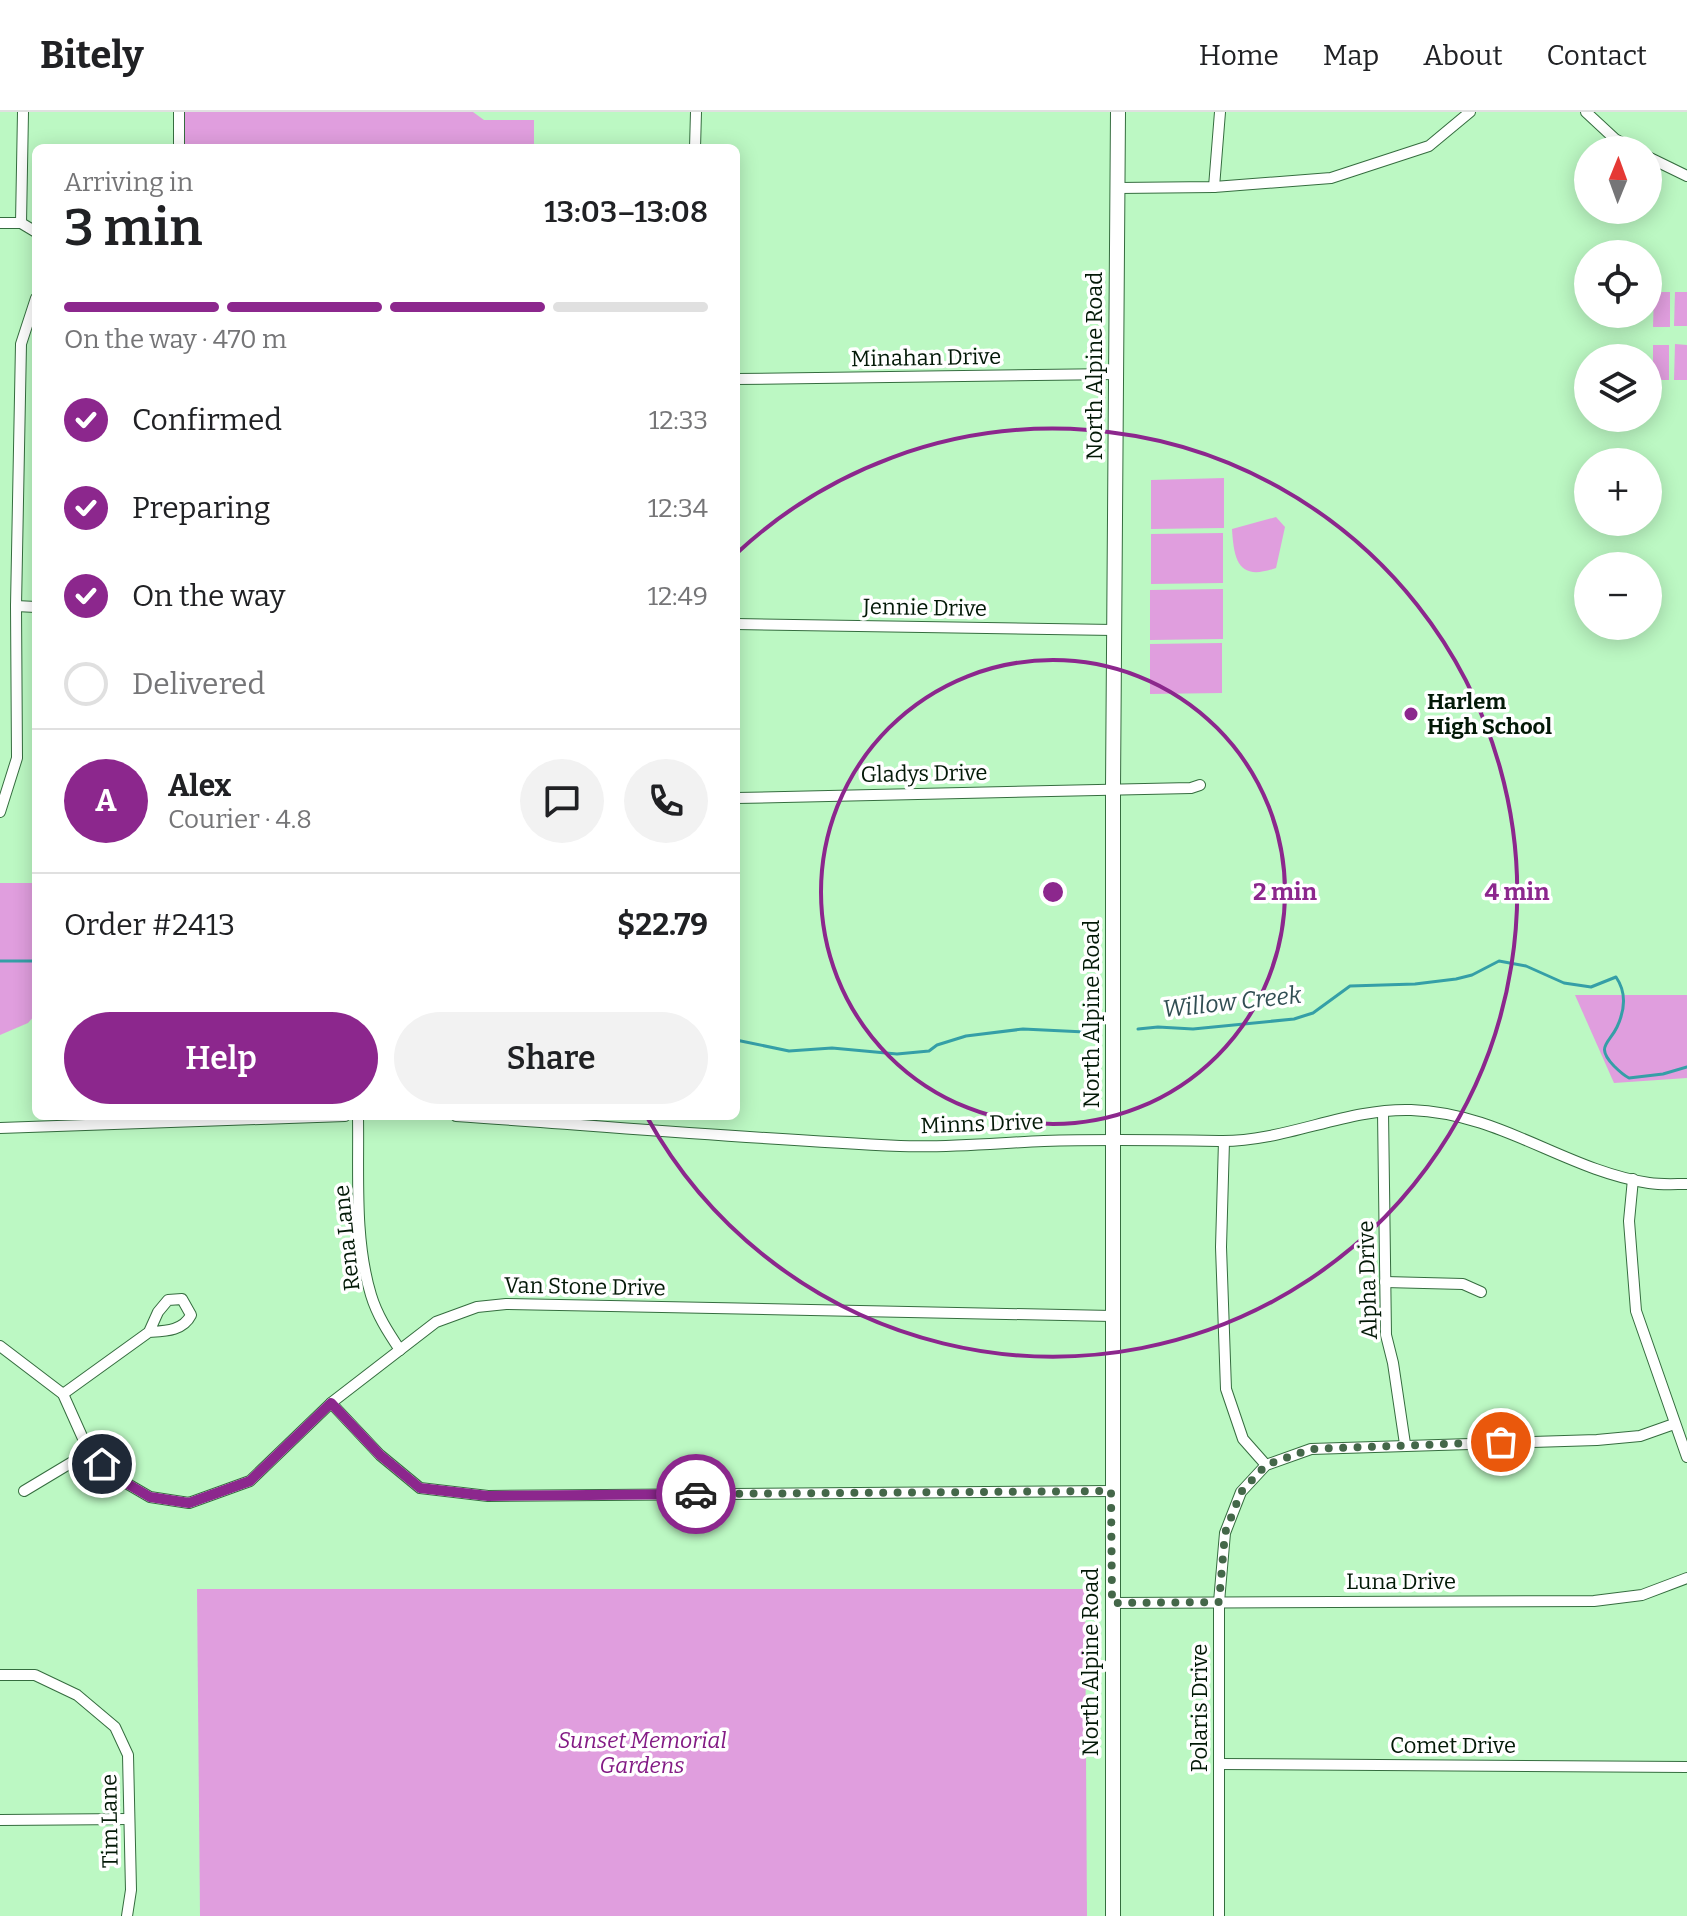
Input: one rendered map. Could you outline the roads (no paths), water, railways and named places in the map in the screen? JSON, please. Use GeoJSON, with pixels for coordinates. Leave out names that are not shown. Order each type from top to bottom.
{"type":"FeatureCollection","features":[{"type":"Feature","properties":{"kind":"main road","name":"North Alpine Road"},"geometry":{"type":"LineString","coordinates":[[1113,1916],[1111,1491],[1118,112]]}},
{"type":"Feature","properties":{"kind":"street"},"geometry":{"type":"LineString","coordinates":[[21,223],[23,112]]}},
{"type":"Feature","properties":{"kind":"street"},"geometry":{"type":"LineString","coordinates":[[179,112],[179,144]]}},
{"type":"Feature","properties":{"kind":"street"},"geometry":{"type":"LineString","coordinates":[[695,144],[696,112]]}},
{"type":"Feature","properties":{"kind":"street"},"geometry":{"type":"LineString","coordinates":[[1214,187],[1220,112]]}},
{"type":"Feature","properties":{"kind":"street"},"geometry":{"type":"LineString","coordinates":[[1118,188],[1214,187],[1331,178],[1429,146],[1470,112]]}},
{"type":"Feature","properties":{"kind":"street"},"geometry":{"type":"LineString","coordinates":[[1586,112],[1612,136]]}},
{"type":"Feature","properties":{"kind":"street"},"geometry":{"type":"LineString","coordinates":[[1662,164],[1687,176]]}},
{"type":"Feature","properties":{"kind":"street"},"geometry":{"type":"LineString","coordinates":[[0,223],[21,223],[32,230]]}},
{"type":"Feature","properties":{"kind":"street"},"geometry":{"type":"LineString","coordinates":[[0,812],[17,758],[16,606],[21,344],[32,310]]}},
{"type":"Feature","properties":{"kind":"street","name":"Minahan Drive"},"geometry":{"type":"LineString","coordinates":[[740,379],[1116,374]]}},
{"type":"Feature","properties":{"kind":"street"},"geometry":{"type":"LineString","coordinates":[[16,606],[32,607]]}},
{"type":"Feature","properties":{"kind":"street","name":"Jennie Drive"},"geometry":{"type":"LineString","coordinates":[[740,624],[1114,630]]}},
{"type":"Feature","properties":{"kind":"street","name":"Gladys Drive"},"geometry":{"type":"LineString","coordinates":[[740,798],[1191,788],[1200,785]]}},
{"type":"Feature","properties":{"kind":"street","name":"Minns Drive"},"geometry":{"type":"LineString","coordinates":[[516,1120],[903,1146],[1114,1139],[1224,1141],[1288,1132],[1383,1112],[1447,1112],[1510,1131],[1580,1163],[1633,1179],[1651,1184],[1687,1184]]}},
{"type":"Feature","properties":{"kind":"street","name":"Alpha Drive"},"geometry":{"type":"LineString","coordinates":[[1383,1112],[1386,1335],[1405,1444]]}},
{"type":"Feature","properties":{"kind":"street"},"geometry":{"type":"LineString","coordinates":[[0,1128],[230,1120]]}},
{"type":"Feature","properties":{"kind":"street","name":"Rena Lane"},"geometry":{"type":"LineString","coordinates":[[358,1120],[361,1228],[366,1272],[381,1321],[400,1350]]}},
{"type":"Feature","properties":{"kind":"street"},"geometry":{"type":"LineString","coordinates":[[1224,1141],[1221,1247],[1226,1389],[1243,1439],[1266,1465],[1311,1449],[1597,1440],[1640,1436],[1674,1424]]}},
{"type":"Feature","properties":{"kind":"street"},"geometry":{"type":"LineString","coordinates":[[1633,1179],[1629,1221],[1636,1311],[1687,1457]]}},
{"type":"Feature","properties":{"kind":"street"},"geometry":{"type":"LineString","coordinates":[[1385,1282],[1463,1284],[1481,1292]]}},
{"type":"Feature","properties":{"kind":"street","name":"Van Stone Drive"},"geometry":{"type":"LineString","coordinates":[[0,1346],[63,1394],[89,1452],[114,1476],[150,1497],[189,1503],[250,1481],[331,1403],[436,1322],[477,1307],[506,1304],[1112,1316]]}},
{"type":"Feature","properties":{"kind":"street"},"geometry":{"type":"LineString","coordinates":[[63,1394],[149,1332]]}},
{"type":"Feature","properties":{"kind":"street"},"geometry":{"type":"LineString","coordinates":[[331,1403],[380,1455],[420,1488],[488,1496],[1111,1491]]}},
{"type":"Feature","properties":{"kind":"street"},"geometry":{"type":"LineString","coordinates":[[24,1491],[89,1452]]}},
{"type":"Feature","properties":{"kind":"street","name":"Polaris Drive"},"geometry":{"type":"LineString","coordinates":[[1219,1916],[1219,1602],[1225,1533],[1241,1492],[1266,1465]]}},
{"type":"Feature","properties":{"kind":"street","name":"Luna Drive"},"geometry":{"type":"LineString","coordinates":[[1112,1603],[1594,1601],[1642,1595],[1687,1578]]}},
{"type":"Feature","properties":{"kind":"street","name":"Tim Lane"},"geometry":{"type":"LineString","coordinates":[[0,1675],[35,1675],[77,1695],[115,1727],[128,1755],[131,1890],[127,1916]]}},
{"type":"Feature","properties":{"kind":"street","name":"Comet Drive"},"geometry":{"type":"LineString","coordinates":[[1219,1764],[1687,1767]]}},
{"type":"Feature","properties":{"kind":"street"},"geometry":{"type":"LineString","coordinates":[[0,1820],[129,1819]]}},
{"type":"Feature","properties":{"kind":"waterway","name":"Willow Creek"},"geometry":{"type":"LineString","coordinates":[[0,961],[32,961]]}},
{"type":"Feature","properties":{"kind":"waterway","name":"Willow Creek"},"geometry":{"type":"LineString","coordinates":[[1138,1029],[1193,1029],[1294,1019],[1313,1013],[1350,986],[1456,979],[1472,975],[1499,961],[1526,966],[1564,983],[1591,987],[1616,977],[1622,989],[1623,1008],[1617,1027],[1605,1045],[1608,1059],[1629,1078],[1663,1074],[1687,1067]]}},
{"type":"Feature","properties":{"kind":"waterway","name":"Willow Creek"},"geometry":{"type":"LineString","coordinates":[[740,1041],[789,1051],[832,1048],[897,1054],[929,1051],[937,1045],[966,1036],[1023,1029],[1085,1032]]}},
{"type":"Feature","properties":{"kind":"place","name":"Harlem High School"},"geometry":{"type":"Point","coordinates":[1411,714]}},
{"type":"Feature","properties":{"kind":"park label","name":"Sunset Memorial Gardens"},"geometry":{"type":"Point","coordinates":[642,1752]}}]}
